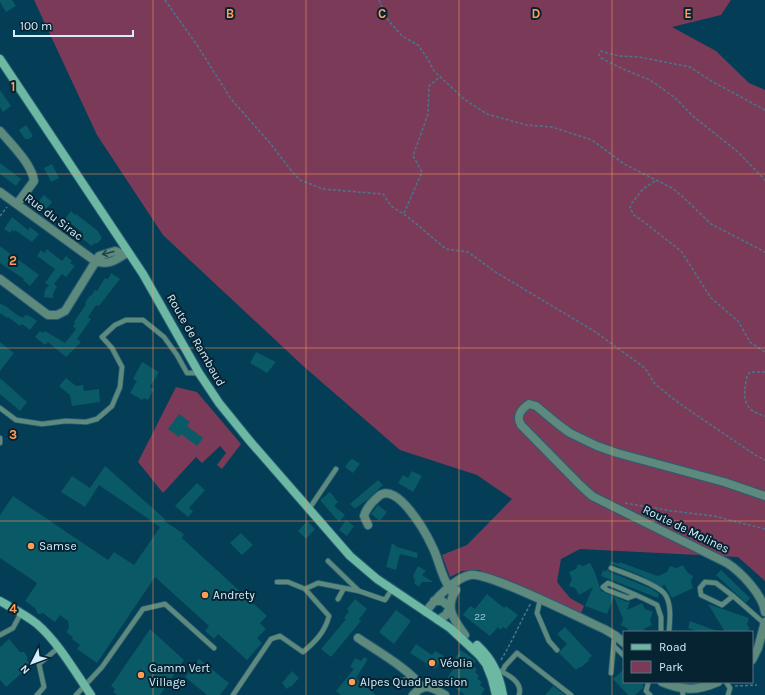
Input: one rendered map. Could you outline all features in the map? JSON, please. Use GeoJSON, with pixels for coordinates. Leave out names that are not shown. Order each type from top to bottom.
{"type":"FeatureCollection","features":[{"type":"Feature","properties":{"kind":"street","name":"Route de Rambaud"},"geometry":{"type":"LineString","coordinates":[[0,59],[126,253],[160,301],[199,373],[234,422],[350,556],[377,579],[450,628],[471,646],[486,664],[496,695]]}},
{"type":"Feature","properties":{"kind":"street"},"geometry":{"type":"LineString","coordinates":[[0,131],[30,167],[33,174],[34,181],[15,202]]}},
{"type":"Feature","properties":{"kind":"street","name":"Rue du Sirac"},"geometry":{"type":"LineString","coordinates":[[0,192],[95,261]]}},
{"type":"Feature","properties":{"kind":"street"},"geometry":{"type":"LineString","coordinates":[[0,279],[48,315],[57,315],[65,311],[95,261],[102,264],[109,263],[126,253]]}},
{"type":"Feature","properties":{"kind":"street","name":"Route de Molines"},"geometry":{"type":"LineString","coordinates":[[765,496],[724,482],[617,453],[597,446],[564,429],[536,406],[529,404],[520,411],[519,420],[521,425],[592,496],[727,562],[736,568],[762,602],[765,612]]}},
{"type":"Feature","properties":{"kind":"street"},"geometry":{"type":"LineString","coordinates":[[368,525],[364,516],[367,509],[379,496],[383,494],[387,493],[395,496],[411,510],[432,546],[443,577],[451,591],[450,607],[453,617],[465,635]]}},
{"type":"Feature","properties":{"kind":"street"},"geometry":{"type":"LineString","coordinates":[[426,612],[434,601],[451,591],[468,575],[480,576],[489,578],[536,601],[606,630],[623,642]]}},
{"type":"Feature","properties":{"kind":"street"},"geometry":{"type":"LineString","coordinates":[[0,601],[21,613],[40,627],[58,648],[91,695]]}},
{"type":"Feature","properties":{"kind":"street"},"geometry":{"type":"LineString","coordinates":[[434,601],[442,601],[450,607]]}},
{"type":"Feature","properties":{"kind":"street"},"geometry":{"type":"LineString","coordinates":[[438,620],[446,615],[450,607]]}},
{"type":"Feature","properties":{"kind":"street"},"geometry":{"type":"LineString","coordinates":[[753,658],[758,648],[765,623]]}},
{"type":"Feature","properties":{"kind":"street","name":"Route de Rambaud"},"geometry":{"type":"LineString","coordinates":[[450,628],[465,635],[486,654],[499,670],[503,695]]}},
{"type":"Feature","properties":{"kind":"street"},"geometry":{"type":"LineString","coordinates":[[358,638],[416,678],[422,688]]}},
{"type":"Feature","properties":{"kind":"street"},"geometry":{"type":"LineString","coordinates":[[664,683],[684,693],[715,683]]}},
{"type":"Feature","properties":{"kind":"street"},"geometry":{"type":"LineString","coordinates":[[413,695],[422,688],[431,687],[445,695]]}},
{"type":"Feature","properties":{"kind":"lane"},"geometry":{"type":"LineString","coordinates":[[0,408],[16,420],[42,424],[66,421],[86,422],[97,419],[112,406],[120,386],[122,367],[112,348],[102,337],[115,325],[126,320],[142,320],[164,337],[177,355],[187,373],[199,373]]}},
{"type":"Feature","properties":{"kind":"lane"},"geometry":{"type":"LineString","coordinates":[[0,438],[0,443]]}},
{"type":"Feature","properties":{"kind":"lane"},"geometry":{"type":"LineString","coordinates":[[309,509],[336,469]]}},
{"type":"Feature","properties":{"kind":"lane"},"geometry":{"type":"LineString","coordinates":[[328,561],[359,591]]}},
{"type":"Feature","properties":{"kind":"lane"},"geometry":{"type":"LineString","coordinates":[[611,568],[653,585],[664,593],[670,611],[669,631]]}},
{"type":"Feature","properties":{"kind":"lane"},"geometry":{"type":"LineString","coordinates":[[233,695],[271,639],[280,636],[303,652],[317,640],[327,623],[329,616],[305,590],[288,582],[277,582]]}},
{"type":"Feature","properties":{"kind":"lane"},"geometry":{"type":"LineString","coordinates":[[734,596],[722,605],[701,595],[700,588],[705,582],[716,582],[734,596],[765,623]]}},
{"type":"Feature","properties":{"kind":"lane"},"geometry":{"type":"LineString","coordinates":[[305,590],[318,583],[359,591],[385,600],[392,590]]}},
{"type":"Feature","properties":{"kind":"lane"},"geometry":{"type":"LineString","coordinates":[[636,595],[628,598],[606,590],[603,587],[608,583],[636,595],[657,605],[662,617],[661,631]]}},
{"type":"Feature","properties":{"kind":"lane"},"geometry":{"type":"LineString","coordinates":[[338,599],[344,588]]}},
{"type":"Feature","properties":{"kind":"lane"},"geometry":{"type":"LineString","coordinates":[[536,601],[537,613],[549,641],[557,650]]}},
{"type":"Feature","properties":{"kind":"lane"},"geometry":{"type":"LineString","coordinates":[[76,695],[102,667],[143,609],[165,604],[214,648]]}},
{"type":"Feature","properties":{"kind":"lane"},"geometry":{"type":"LineString","coordinates":[[0,635],[13,628],[21,613]]}},
{"type":"Feature","properties":{"kind":"lane"},"geometry":{"type":"LineString","coordinates":[[611,673],[614,641],[616,636]]}},
{"type":"Feature","properties":{"kind":"lane"},"geometry":{"type":"LineString","coordinates":[[614,646],[623,655]]}},
{"type":"Feature","properties":{"kind":"lane"},"geometry":{"type":"LineString","coordinates":[[37,695],[44,687],[39,664],[58,648]]}},
{"type":"Feature","properties":{"kind":"lane"},"geometry":{"type":"LineString","coordinates":[[519,695],[520,692],[518,684],[512,677],[499,670],[505,666],[516,653],[520,654],[571,695]]}},
{"type":"Feature","properties":{"kind":"lane"},"geometry":{"type":"LineString","coordinates":[[486,664],[494,676],[499,695]]}},
{"type":"Feature","properties":{"kind":"lane"},"geometry":{"type":"LineString","coordinates":[[400,681],[416,678]]}},
{"type":"Feature","properties":{"kind":"lane"},"geometry":{"type":"LineString","coordinates":[[648,683],[646,690],[650,695]]}},
{"type":"Feature","properties":{"kind":"lane"},"geometry":{"type":"LineString","coordinates":[[727,683],[730,688],[728,695]]}},
{"type":"Feature","properties":{"kind":"path"},"geometry":{"type":"LineString","coordinates":[[165,0],[197,45],[231,99],[300,180],[323,189],[383,194],[391,206],[403,213],[446,249],[468,252],[497,273],[594,331],[645,368],[655,384],[676,401],[755,455],[765,460]]}},
{"type":"Feature","properties":{"kind":"path"},"geometry":{"type":"LineString","coordinates":[[379,0],[388,20],[402,36],[418,45],[434,71],[464,99],[487,114],[526,125],[552,127],[592,140],[624,164],[655,181],[672,188],[712,224],[765,252]]}},
{"type":"Feature","properties":{"kind":"path"},"geometry":{"type":"LineString","coordinates":[[765,110],[713,82],[690,67],[640,57],[619,56],[601,51],[599,55],[601,58],[623,69],[650,80],[674,97],[694,117],[738,152],[765,180]]}},
{"type":"Feature","properties":{"kind":"path"},"geometry":{"type":"LineString","coordinates":[[403,213],[422,172],[413,156],[428,114],[429,86],[440,77]]}},
{"type":"Feature","properties":{"kind":"path"},"geometry":{"type":"LineString","coordinates":[[655,181],[643,189],[632,203],[630,207],[631,210],[681,251],[711,298],[738,321],[750,342],[765,352]]}},
{"type":"Feature","properties":{"kind":"path"},"geometry":{"type":"LineString","coordinates":[[0,216],[15,202]]}},
{"type":"Feature","properties":{"kind":"path"},"geometry":{"type":"LineString","coordinates":[[765,372],[750,372],[746,376],[745,400],[750,410],[765,416]]}},
{"type":"Feature","properties":{"kind":"path"},"geometry":{"type":"LineString","coordinates":[[623,502],[672,512],[714,516],[765,529]]}},
{"type":"Feature","properties":{"kind":"path"},"geometry":{"type":"LineString","coordinates":[[505,666],[500,662],[521,620],[536,601]]}},
{"type":"Feature","properties":{"kind":"path"},"geometry":{"type":"LineString","coordinates":[[730,688],[735,686],[757,686]]}},
{"type":"Feature","properties":{"kind":"green space"},"geometry":{"type":"Polygon","coordinates":[[[34,0],[731,0],[721,15],[672,27],[716,51],[749,83],[765,90],[765,581],[738,557],[580,549],[561,559],[557,582],[570,598],[584,606],[581,613],[479,570],[462,571],[450,577],[442,555],[467,545],[512,499],[477,475],[400,450],[302,365],[163,235],[97,135],[34,0]]]}},
{"type":"Feature","properties":{"kind":"green space"},"geometry":{"type":"Polygon","coordinates":[[[176,387],[197,392],[241,444],[222,469],[217,465],[226,453],[220,446],[202,463],[196,457],[163,493],[138,462],[176,387]]]}},
{"type":"Feature","properties":{"kind":"building"},"geometry":{"type":"Polygon","coordinates":[[[0,0],[12,0],[16,6],[6,12],[0,0]]]}},
{"type":"Feature","properties":{"kind":"building"},"geometry":{"type":"Polygon","coordinates":[[[0,90],[11,106],[3,112],[0,107],[0,90]]]}},
{"type":"Feature","properties":{"kind":"building"},"geometry":{"type":"Polygon","coordinates":[[[26,125],[33,136],[29,139],[25,139],[19,130],[26,125]]]}},
{"type":"Feature","properties":{"kind":"building"},"geometry":{"type":"Polygon","coordinates":[[[0,163],[21,179],[16,186],[0,174],[0,163]]]}},
{"type":"Feature","properties":{"kind":"building"},"geometry":{"type":"Polygon","coordinates":[[[52,164],[59,178],[51,182],[44,168],[52,164]]]}},
{"type":"Feature","properties":{"kind":"building"},"geometry":{"type":"Polygon","coordinates":[[[44,195],[52,202],[46,209],[38,202],[44,195]]]}},
{"type":"Feature","properties":{"kind":"building"},"geometry":{"type":"Polygon","coordinates":[[[71,211],[98,231],[102,238],[98,243],[93,244],[92,246],[80,237],[83,233],[65,219],[71,211]]]}},
{"type":"Feature","properties":{"kind":"building"},"geometry":{"type":"Polygon","coordinates":[[[12,217],[28,230],[30,227],[39,234],[32,242],[15,230],[14,232],[12,230],[10,233],[4,229],[12,217]]]}},
{"type":"Feature","properties":{"kind":"building"},"geometry":{"type":"Polygon","coordinates":[[[0,246],[39,275],[30,286],[23,280],[24,279],[0,263],[0,246]]]}},
{"type":"Feature","properties":{"kind":"building"},"geometry":{"type":"Polygon","coordinates":[[[47,249],[62,261],[66,256],[72,261],[70,263],[75,266],[66,277],[62,274],[54,284],[57,286],[53,294],[53,298],[44,297],[45,290],[49,285],[45,283],[55,269],[37,256],[41,250],[44,253],[47,249]]]}},
{"type":"Feature","properties":{"kind":"building"},"geometry":{"type":"Polygon","coordinates":[[[111,273],[120,279],[99,306],[96,305],[88,317],[91,319],[77,339],[81,342],[66,357],[48,342],[45,345],[35,337],[40,331],[43,333],[45,331],[65,343],[76,329],[73,326],[75,323],[74,322],[90,295],[91,296],[95,290],[97,291],[105,278],[108,279],[111,273]]]}},
{"type":"Feature","properties":{"kind":"building"},"geometry":{"type":"Polygon","coordinates":[[[0,303],[20,317],[23,318],[25,315],[28,315],[37,321],[30,330],[22,324],[20,326],[0,313],[0,303]]]}},
{"type":"Feature","properties":{"kind":"building"},"geometry":{"type":"Polygon","coordinates":[[[0,342],[14,353],[0,371],[0,342]]]}},
{"type":"Feature","properties":{"kind":"building"},"geometry":{"type":"Polygon","coordinates":[[[256,352],[276,362],[267,373],[250,363],[256,352]]]}},
{"type":"Feature","properties":{"kind":"building"},"geometry":{"type":"Polygon","coordinates":[[[142,362],[159,372],[150,387],[154,389],[148,400],[144,398],[142,400],[130,393],[137,381],[133,379],[142,362]]]}},
{"type":"Feature","properties":{"kind":"building"},"geometry":{"type":"Polygon","coordinates":[[[0,378],[27,402],[20,411],[0,394],[0,378]]]}},
{"type":"Feature","properties":{"kind":"building"},"geometry":{"type":"Polygon","coordinates":[[[66,378],[76,386],[83,385],[84,391],[99,389],[100,402],[72,406],[70,395],[59,386],[66,378]]]}},
{"type":"Feature","properties":{"kind":"building"},"geometry":{"type":"Polygon","coordinates":[[[179,414],[190,422],[187,426],[203,438],[197,446],[181,434],[179,437],[168,429],[179,414]]]}},
{"type":"Feature","properties":{"kind":"building"},"geometry":{"type":"Polygon","coordinates":[[[353,459],[360,464],[353,473],[345,467],[350,460],[353,459]]]}},
{"type":"Feature","properties":{"kind":"building"},"geometry":{"type":"Polygon","coordinates":[[[105,466],[165,519],[164,521],[184,534],[182,538],[267,616],[260,623],[266,629],[257,638],[262,643],[247,660],[218,634],[214,639],[205,631],[209,626],[155,577],[97,663],[77,649],[80,645],[66,632],[69,628],[68,621],[60,615],[55,622],[43,613],[37,613],[36,609],[25,601],[37,583],[0,558],[0,515],[13,496],[108,560],[114,552],[134,565],[160,527],[99,485],[85,507],[61,492],[72,476],[90,488],[105,466]]]}},
{"type":"Feature","properties":{"kind":"building"},"geometry":{"type":"Polygon","coordinates":[[[412,471],[422,476],[413,492],[398,483],[403,475],[408,478],[412,471]]]}},
{"type":"Feature","properties":{"kind":"building"},"geometry":{"type":"Polygon","coordinates":[[[378,480],[383,485],[367,500],[356,508],[350,504],[378,480]]]}},
{"type":"Feature","properties":{"kind":"building"},"geometry":{"type":"Polygon","coordinates":[[[197,483],[205,490],[189,508],[193,511],[188,517],[175,506],[197,483]]]}},
{"type":"Feature","properties":{"kind":"building"},"geometry":{"type":"Polygon","coordinates":[[[330,492],[338,502],[334,506],[345,515],[339,522],[320,500],[330,492]]]}},
{"type":"Feature","properties":{"kind":"building"},"geometry":{"type":"Polygon","coordinates":[[[378,505],[387,512],[380,521],[371,514],[378,505]]]}},
{"type":"Feature","properties":{"kind":"building"},"geometry":{"type":"Polygon","coordinates":[[[346,520],[354,526],[347,536],[339,530],[346,520]]]}},
{"type":"Feature","properties":{"kind":"building"},"geometry":{"type":"Polygon","coordinates":[[[307,521],[315,529],[306,539],[298,531],[307,521]]]}},
{"type":"Feature","properties":{"kind":"building"},"geometry":{"type":"Polygon","coordinates":[[[241,533],[253,545],[242,555],[230,543],[241,533]]]}},
{"type":"Feature","properties":{"kind":"building"},"geometry":{"type":"Polygon","coordinates":[[[392,543],[397,547],[418,553],[417,558],[400,554],[396,570],[386,567],[392,543]]]}},
{"type":"Feature","properties":{"kind":"building"},"geometry":{"type":"Polygon","coordinates":[[[611,561],[619,564],[619,562],[658,576],[667,572],[670,566],[676,568],[683,565],[687,572],[693,576],[691,582],[693,588],[672,598],[664,584],[663,587],[640,575],[612,564],[609,565],[611,561]]]}},
{"type":"Feature","properties":{"kind":"building"},"geometry":{"type":"Polygon","coordinates":[[[590,563],[601,591],[627,602],[630,601],[627,610],[642,603],[645,609],[653,612],[650,620],[652,625],[644,629],[643,631],[628,631],[627,628],[621,625],[623,619],[614,597],[607,614],[585,606],[593,587],[579,595],[575,588],[569,586],[572,579],[569,572],[576,569],[578,564],[583,566],[590,563]]]}},
{"type":"Feature","properties":{"kind":"building"},"geometry":{"type":"Polygon","coordinates":[[[418,566],[426,571],[422,575],[433,582],[422,582],[419,587],[414,583],[415,581],[413,576],[418,566]]]}},
{"type":"Feature","properties":{"kind":"building"},"geometry":{"type":"Polygon","coordinates":[[[607,569],[610,572],[652,589],[659,594],[658,598],[601,576],[603,570],[606,572],[607,569]]]}},
{"type":"Feature","properties":{"kind":"building"},"geometry":{"type":"Polygon","coordinates":[[[721,570],[750,598],[746,603],[716,575],[721,570]]]}},
{"type":"Feature","properties":{"kind":"building"},"geometry":{"type":"Polygon","coordinates":[[[487,594],[504,608],[506,606],[518,615],[506,629],[503,627],[500,630],[498,627],[490,636],[463,615],[470,606],[475,609],[487,594]]]}},
{"type":"Feature","properties":{"kind":"building"},"geometry":{"type":"Polygon","coordinates":[[[355,599],[367,609],[359,619],[361,621],[331,657],[321,649],[346,619],[344,618],[349,611],[347,609],[355,599]]]}},
{"type":"Feature","properties":{"kind":"building"},"geometry":{"type":"Polygon","coordinates":[[[708,604],[749,618],[747,624],[750,629],[746,631],[724,631],[708,604]]]}},
{"type":"Feature","properties":{"kind":"building"},"geometry":{"type":"Polygon","coordinates":[[[396,610],[411,621],[394,644],[379,632],[396,610]]]}},
{"type":"Feature","properties":{"kind":"building"},"geometry":{"type":"Polygon","coordinates":[[[690,621],[717,631],[696,631],[688,628],[690,621]]]}},
{"type":"Feature","properties":{"kind":"building"},"geometry":{"type":"Polygon","coordinates":[[[565,627],[592,656],[588,659],[590,660],[576,670],[559,653],[567,644],[557,634],[565,627]]]}},
{"type":"Feature","properties":{"kind":"building","name":"Gamm Vert Village"},"geometry":{"type":"Polygon","coordinates":[[[150,629],[184,660],[160,695],[117,695],[113,692],[115,689],[111,686],[150,629]]]}},
{"type":"Feature","properties":{"kind":"building"},"geometry":{"type":"Polygon","coordinates":[[[9,639],[20,652],[24,652],[31,665],[6,687],[0,680],[0,647],[9,639]]]}},
{"type":"Feature","properties":{"kind":"building","name":"Véolia"},"geometry":{"type":"Polygon","coordinates":[[[416,644],[432,655],[435,651],[444,656],[435,669],[410,653],[416,644]]]}},
{"type":"Feature","properties":{"kind":"building"},"geometry":{"type":"Polygon","coordinates":[[[461,650],[476,661],[472,666],[477,669],[475,672],[479,676],[477,679],[482,682],[480,685],[485,689],[481,695],[465,695],[445,681],[459,661],[455,658],[461,650]]]}},
{"type":"Feature","properties":{"kind":"building","name":"Alpes Quad Passion"},"geometry":{"type":"Polygon","coordinates":[[[364,657],[368,659],[356,678],[376,695],[341,695],[336,691],[354,669],[350,667],[355,658],[361,661],[364,657]]]}},
{"type":"Feature","properties":{"kind":"building"},"geometry":{"type":"Polygon","coordinates":[[[199,659],[229,683],[220,695],[207,695],[185,677],[199,659]]]}},
{"type":"Feature","properties":{"kind":"building"},"geometry":{"type":"Polygon","coordinates":[[[623,670],[623,683],[643,683],[643,688],[635,695],[628,695],[613,679],[623,670]]]}},
{"type":"Feature","properties":{"kind":"building"},"geometry":{"type":"Polygon","coordinates":[[[292,671],[299,678],[291,687],[290,686],[287,689],[282,683],[292,671]]]}},
{"type":"Feature","properties":{"kind":"building"},"geometry":{"type":"Polygon","coordinates":[[[553,686],[565,695],[545,695],[553,686]]]}},
{"type":"Feature","properties":{"kind":"place","name":"Samse"},"geometry":{"type":"Point","coordinates":[31,546]}},
{"type":"Feature","properties":{"kind":"place","name":"Andrety"},"geometry":{"type":"Point","coordinates":[205,595]}},
{"type":"Feature","properties":{"kind":"place","name":"Véolia"},"geometry":{"type":"Point","coordinates":[432,663]}},
{"type":"Feature","properties":{"kind":"place","name":"Gamm Vert Village"},"geometry":{"type":"Point","coordinates":[141,675]}},
{"type":"Feature","properties":{"kind":"place","name":"Alpes Quad Passion"},"geometry":{"type":"Point","coordinates":[352,682]}}]}
